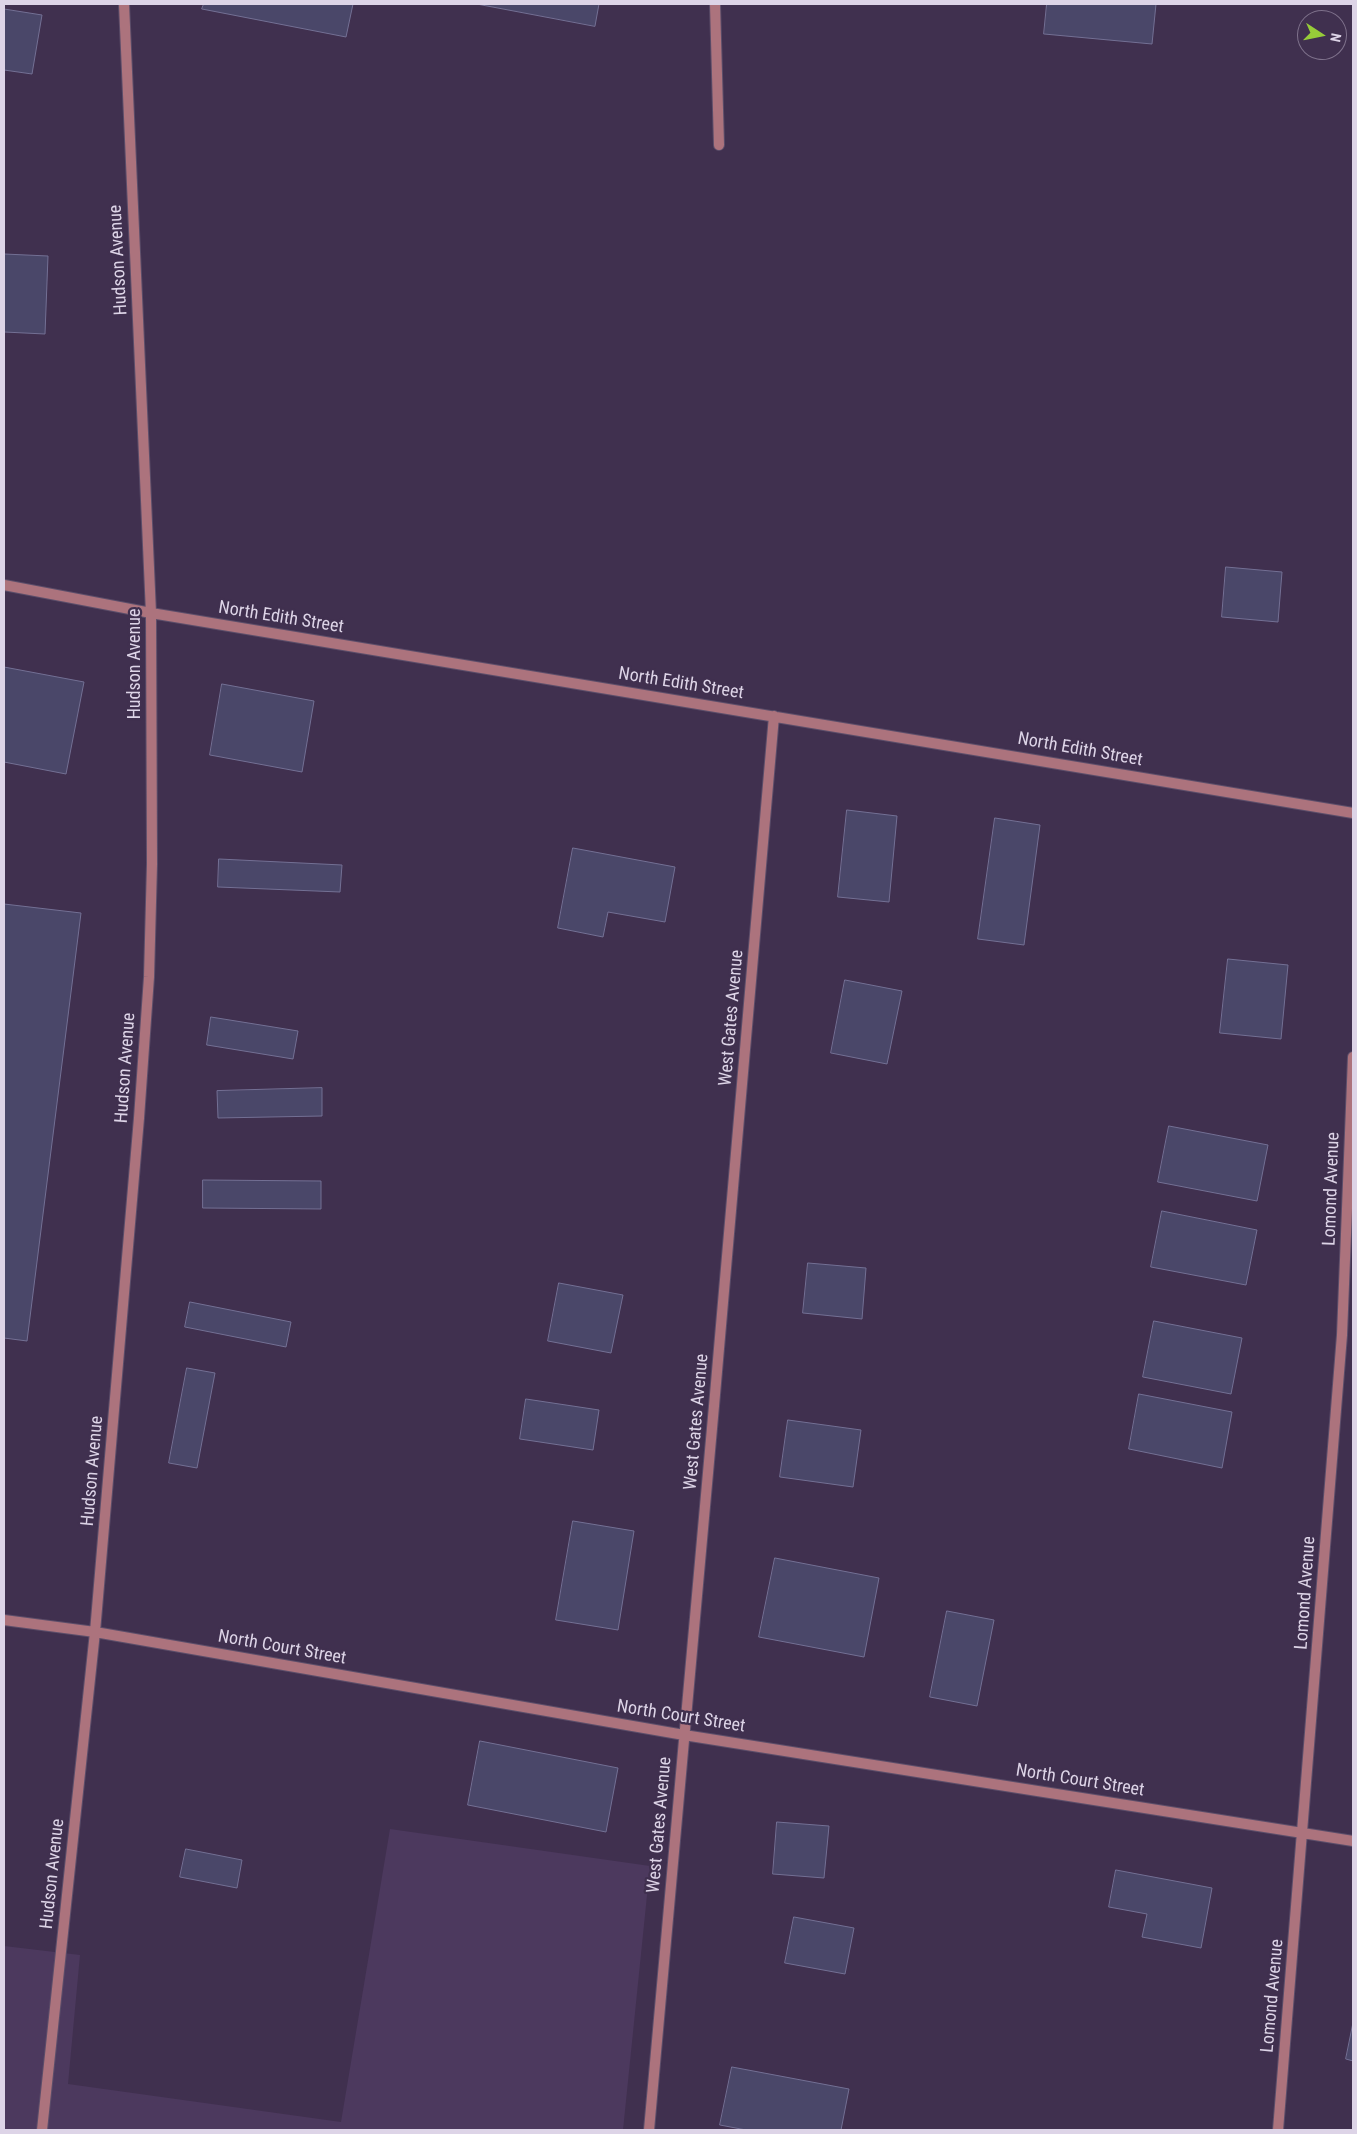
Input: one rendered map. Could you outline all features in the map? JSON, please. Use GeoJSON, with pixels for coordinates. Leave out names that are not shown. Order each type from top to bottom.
{"type":"FeatureCollection","features":[{"type":"Feature","properties":{"kind":"street","name":"Hudson Avenue"},"geometry":{"type":"LineString","coordinates":[[42,2130],[96,1632],[140,1118],[149,977],[152,864],[151,613],[124,4]]}},
{"type":"Feature","properties":{"kind":"street"},"geometry":{"type":"LineString","coordinates":[[715,4],[719,145]]}},
{"type":"Feature","properties":{"kind":"street","name":"North Edith Street"},"geometry":{"type":"LineString","coordinates":[[4,585],[151,613],[1353,813]]}},
{"type":"Feature","properties":{"kind":"street","name":"West Gates Avenue"},"geometry":{"type":"LineString","coordinates":[[649,2130],[774,716]]}},
{"type":"Feature","properties":{"kind":"street","name":"Lomond Avenue"},"geometry":{"type":"LineString","coordinates":[[1278,2130],[1341,1344],[1353,1057]]}},
{"type":"Feature","properties":{"kind":"street","name":"North Court Street"},"geometry":{"type":"LineString","coordinates":[[4,1620],[96,1632],[684,1735],[1353,1841]]}},
{"type":"Feature","properties":{"kind":"shaded area"},"geometry":{"type":"Polygon","coordinates":[[[390,1829],[650,1866],[623,2130],[4,2130],[4,1946],[80,1955],[68,2084],[341,2122],[390,1829]]]}},
{"type":"Feature","properties":{"kind":"building"},"geometry":{"type":"Polygon","coordinates":[[[204,4],[353,4],[346,37],[202,9],[204,4]]]}},
{"type":"Feature","properties":{"kind":"building"},"geometry":{"type":"Polygon","coordinates":[[[477,4],[599,4],[595,26],[477,4]]]}},
{"type":"Feature","properties":{"kind":"building"},"geometry":{"type":"Polygon","coordinates":[[[1047,4],[1156,4],[1152,44],[1044,34],[1047,4]]]}},
{"type":"Feature","properties":{"kind":"building"},"geometry":{"type":"Polygon","coordinates":[[[4,9],[42,15],[32,74],[4,70],[4,9]]]}},
{"type":"Feature","properties":{"kind":"building"},"geometry":{"type":"Polygon","coordinates":[[[4,254],[48,256],[45,334],[4,332],[4,254]]]}},
{"type":"Feature","properties":{"kind":"building"},"geometry":{"type":"Polygon","coordinates":[[[1226,567],[1282,572],[1278,622],[1222,617],[1226,567]]]}},
{"type":"Feature","properties":{"kind":"building"},"geometry":{"type":"Polygon","coordinates":[[[4,667],[84,682],[66,774],[4,762],[4,667]]]}},
{"type":"Feature","properties":{"kind":"building"},"geometry":{"type":"Polygon","coordinates":[[[222,684],[314,701],[302,772],[210,755],[222,684]]]}},
{"type":"Feature","properties":{"kind":"building"},"geometry":{"type":"Polygon","coordinates":[[[847,810],[897,816],[889,902],[838,897],[847,810]]]}},
{"type":"Feature","properties":{"kind":"building"},"geometry":{"type":"Polygon","coordinates":[[[995,818],[1040,825],[1024,945],[978,939],[995,818]]]}},
{"type":"Feature","properties":{"kind":"building"},"geometry":{"type":"Polygon","coordinates":[[[573,848],[675,867],[665,922],[608,912],[603,937],[558,928],[573,848]]]}},
{"type":"Feature","properties":{"kind":"building"},"geometry":{"type":"Polygon","coordinates":[[[219,859],[342,865],[340,892],[218,887],[219,859]]]}},
{"type":"Feature","properties":{"kind":"building"},"geometry":{"type":"Polygon","coordinates":[[[4,904],[81,913],[27,1341],[4,1338],[4,904]]]}},
{"type":"Feature","properties":{"kind":"building"},"geometry":{"type":"Polygon","coordinates":[[[1228,959],[1288,965],[1281,1039],[1220,1033],[1228,959]]]}},
{"type":"Feature","properties":{"kind":"building"},"geometry":{"type":"Polygon","coordinates":[[[845,980],[902,991],[887,1064],[831,1053],[845,980]]]}},
{"type":"Feature","properties":{"kind":"building"},"geometry":{"type":"Polygon","coordinates":[[[211,1017],[298,1031],[293,1059],[207,1045],[211,1017]]]}},
{"type":"Feature","properties":{"kind":"building"},"geometry":{"type":"Polygon","coordinates":[[[322,1088],[322,1116],[218,1118],[217,1091],[322,1088]]]}},
{"type":"Feature","properties":{"kind":"building"},"geometry":{"type":"Polygon","coordinates":[[[1169,1126],[1268,1145],[1257,1201],[1158,1182],[1169,1126]]]}},
{"type":"Feature","properties":{"kind":"building"},"geometry":{"type":"Polygon","coordinates":[[[203,1180],[321,1181],[321,1209],[203,1208],[203,1180]]]}},
{"type":"Feature","properties":{"kind":"building"},"geometry":{"type":"Polygon","coordinates":[[[1162,1211],[1257,1230],[1246,1285],[1151,1267],[1162,1211]]]}},
{"type":"Feature","properties":{"kind":"building"},"geometry":{"type":"Polygon","coordinates":[[[808,1263],[866,1268],[862,1319],[803,1313],[808,1263]]]}},
{"type":"Feature","properties":{"kind":"building"},"geometry":{"type":"Polygon","coordinates":[[[559,1283],[623,1295],[611,1353],[548,1341],[559,1283]]]}},
{"type":"Feature","properties":{"kind":"building"},"geometry":{"type":"Polygon","coordinates":[[[190,1302],[291,1322],[286,1347],[185,1327],[190,1302]]]}},
{"type":"Feature","properties":{"kind":"building"},"geometry":{"type":"Polygon","coordinates":[[[1154,1321],[1242,1338],[1231,1394],[1143,1377],[1154,1321]]]}},
{"type":"Feature","properties":{"kind":"building"},"geometry":{"type":"Polygon","coordinates":[[[187,1368],[215,1373],[197,1468],[169,1463],[187,1368]]]}},
{"type":"Feature","properties":{"kind":"building"},"geometry":{"type":"Polygon","coordinates":[[[1139,1394],[1232,1412],[1222,1468],[1129,1449],[1139,1394]]]}},
{"type":"Feature","properties":{"kind":"building"},"geometry":{"type":"Polygon","coordinates":[[[526,1399],[599,1410],[593,1450],[520,1439],[526,1399]]]}},
{"type":"Feature","properties":{"kind":"building"},"geometry":{"type":"Polygon","coordinates":[[[788,1420],[861,1430],[853,1487],[780,1477],[788,1420]]]}},
{"type":"Feature","properties":{"kind":"building"},"geometry":{"type":"Polygon","coordinates":[[[573,1521],[634,1531],[618,1630],[556,1620],[573,1521]]]}},
{"type":"Feature","properties":{"kind":"building"},"geometry":{"type":"Polygon","coordinates":[[[775,1558],[879,1578],[864,1657],[759,1637],[775,1558]]]}},
{"type":"Feature","properties":{"kind":"building"},"geometry":{"type":"Polygon","coordinates":[[[947,1611],[994,1620],[977,1706],[930,1697],[947,1611]]]}},
{"type":"Feature","properties":{"kind":"building"},"geometry":{"type":"Polygon","coordinates":[[[480,1741],[618,1768],[606,1832],[468,1805],[480,1741]]]}},
{"type":"Feature","properties":{"kind":"building"},"geometry":{"type":"Polygon","coordinates":[[[777,1822],[829,1826],[824,1878],[773,1874],[777,1822]]]}},
{"type":"Feature","properties":{"kind":"building"},"geometry":{"type":"Polygon","coordinates":[[[186,1849],[242,1860],[237,1888],[180,1877],[186,1849]]]}},
{"type":"Feature","properties":{"kind":"building"},"geometry":{"type":"Polygon","coordinates":[[[1116,1870],[1212,1888],[1201,1948],[1142,1937],[1147,1914],[1109,1907],[1116,1870]]]}},
{"type":"Feature","properties":{"kind":"building"},"geometry":{"type":"Polygon","coordinates":[[[794,1917],[854,1928],[845,1974],[785,1963],[794,1917]]]}},
{"type":"Feature","properties":{"kind":"building"},"geometry":{"type":"Polygon","coordinates":[[[1353,2023],[1353,2061],[1346,2059],[1353,2023]]]}},
{"type":"Feature","properties":{"kind":"building"},"geometry":{"type":"Polygon","coordinates":[[[732,2067],[849,2089],[841,2130],[746,2130],[720,2125],[732,2067]]]}}]}
